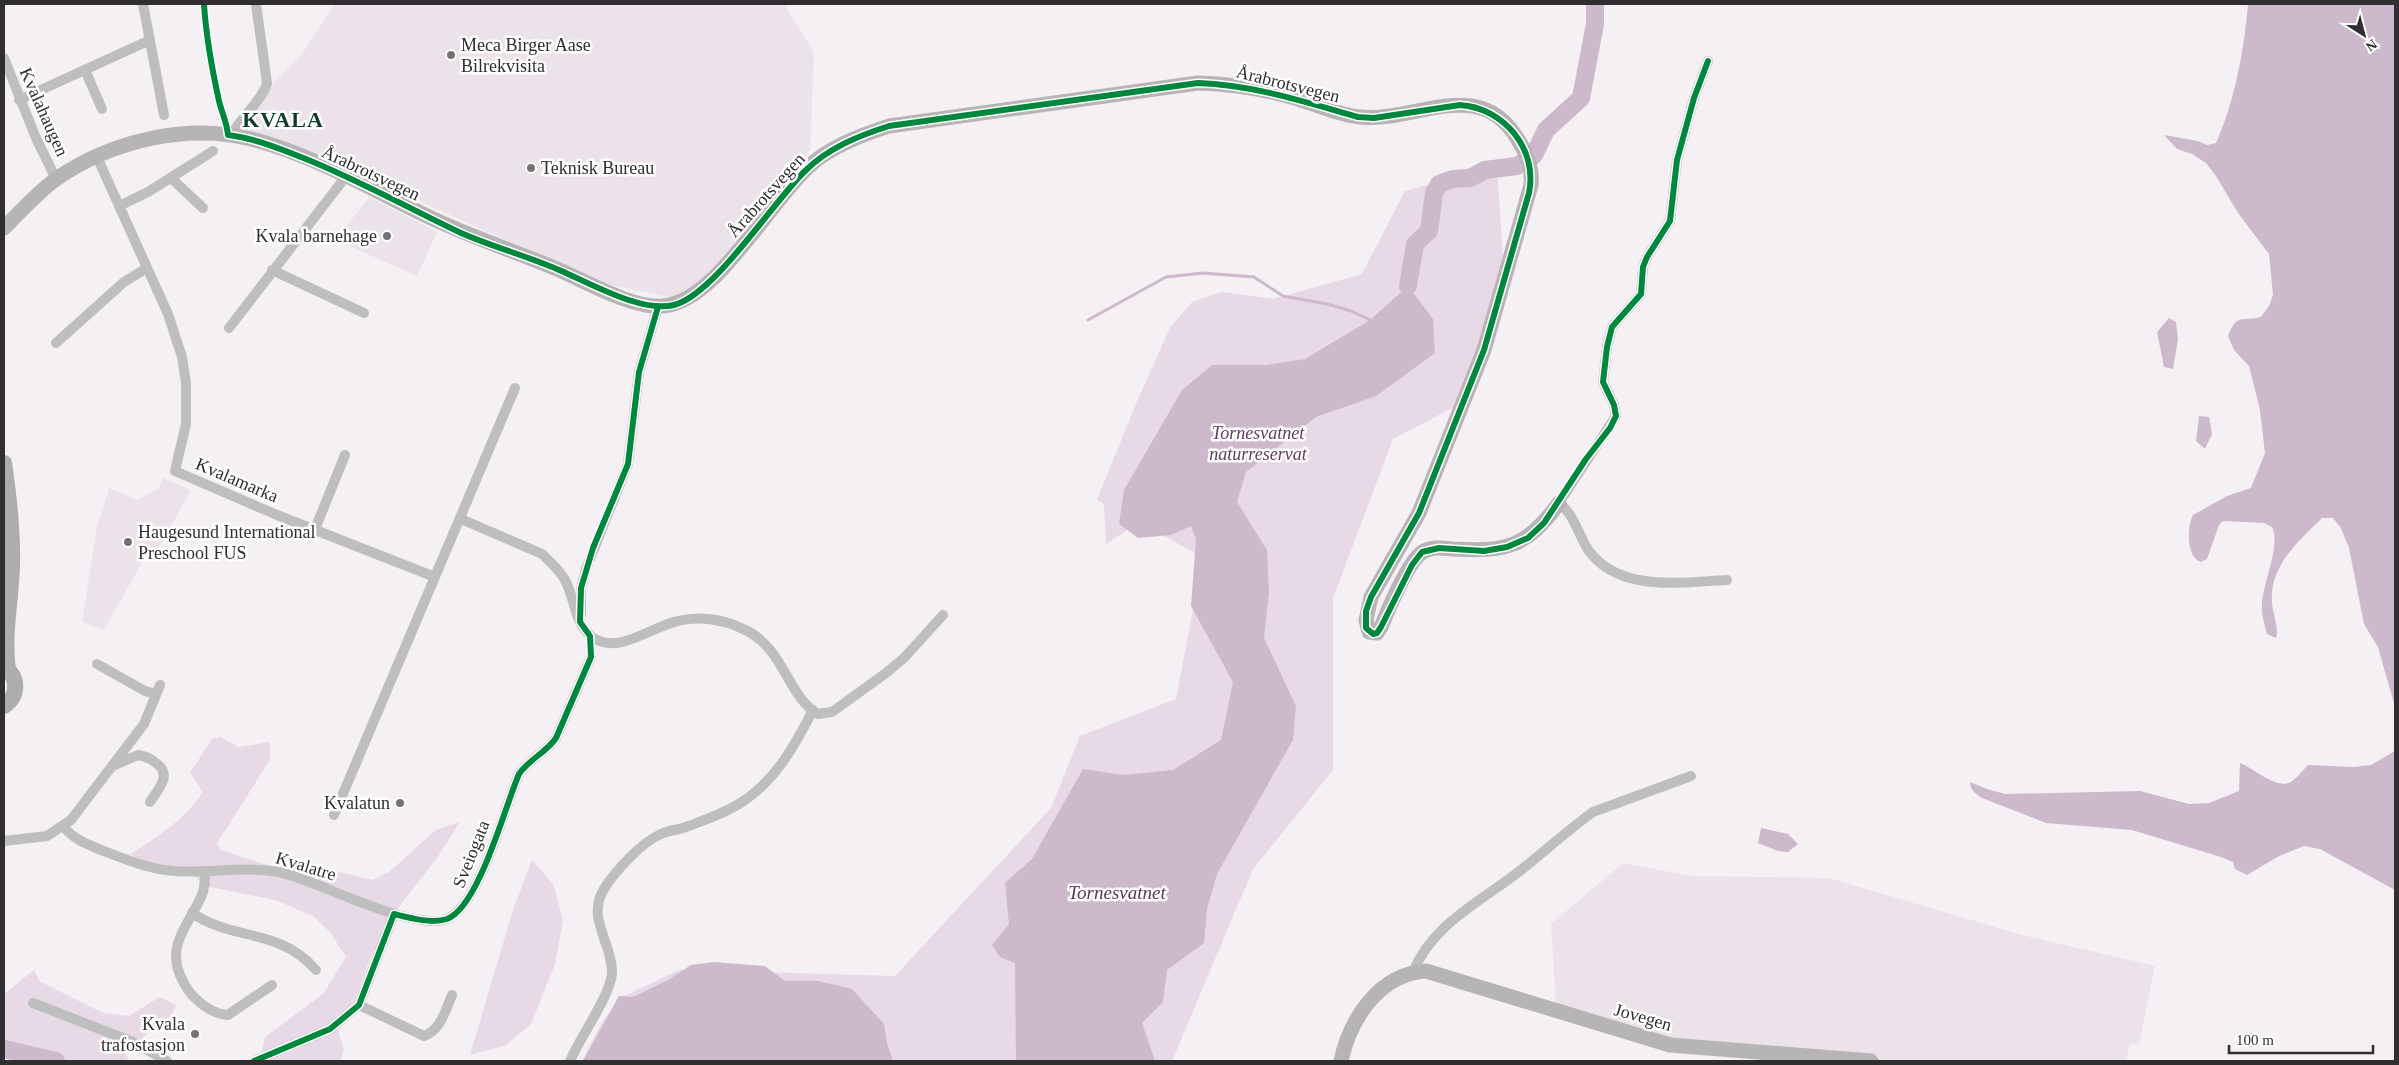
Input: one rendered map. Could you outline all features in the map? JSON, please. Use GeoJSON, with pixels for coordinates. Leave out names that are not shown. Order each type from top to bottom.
{"type":"FeatureCollection","features":[{"type":"Feature","properties":{"kind":"main road"},"geometry":{"type":"LineString","coordinates":[[4,463],[12,537],[6,668],[14,678],[15,689],[12,698],[4,706]]}},
{"type":"Feature","properties":{"kind":"street"},"geometry":{"type":"LineString","coordinates":[[143,4],[164,115]]}},
{"type":"Feature","properties":{"kind":"street"},"geometry":{"type":"LineString","coordinates":[[231,135],[240,120],[263,93],[267,83],[256,4]]}},
{"type":"Feature","properties":{"kind":"street"},"geometry":{"type":"LineString","coordinates":[[20,100],[150,40]]}},
{"type":"Feature","properties":{"kind":"street","name":"Kvalahaugen"},"geometry":{"type":"LineString","coordinates":[[4,58],[20,100],[56,180]]}},
{"type":"Feature","properties":{"kind":"street"},"geometry":{"type":"LineString","coordinates":[[1708,61],[1694,98],[1678,160],[1670,222],[1647,257],[1640,294],[1612,328],[1607,347],[1603,382],[1614,405],[1616,416],[1559,503],[1572,516],[1589,550],[1600,563],[1614,574],[1638,580],[1727,580]]}},
{"type":"Feature","properties":{"kind":"street"},"geometry":{"type":"LineString","coordinates":[[85,70],[102,109]]}},
{"type":"Feature","properties":{"kind":"street","name":"Årabrotsvegen"},"geometry":{"type":"LineString","coordinates":[[4,228],[56,180],[97,157],[125,145],[160,137],[207,134],[231,135],[281,149],[346,175],[462,233],[572,275],[630,301],[658,307],[675,305],[706,286],[792,183],[820,157],[862,135],[896,124],[1163,86],[1228,84],[1290,97],[1358,117],[1392,116],[1440,106],[1471,106],[1495,114],[1505,122],[1525,154],[1531,170],[1529,193],[1484,350],[1419,513],[1371,597],[1366,620],[1369,632],[1377,633],[1412,565],[1422,552],[1439,548],[1484,551],[1507,547],[1528,538],[1544,523],[1559,503]]}},
{"type":"Feature","properties":{"kind":"street"},"geometry":{"type":"LineString","coordinates":[[119,206],[171,178],[213,151]]}},
{"type":"Feature","properties":{"kind":"street","name":"Kvalamarka"},"geometry":{"type":"LineString","coordinates":[[97,157],[148,268],[176,336],[186,383],[186,424],[175,471],[435,577]]}},
{"type":"Feature","properties":{"kind":"street","name":"Årabrotsvegen"},"geometry":{"type":"LineString","coordinates":[[229,328],[346,175]]}},
{"type":"Feature","properties":{"kind":"street"},"geometry":{"type":"LineString","coordinates":[[171,178],[203,208]]}},
{"type":"Feature","properties":{"kind":"street"},"geometry":{"type":"LineString","coordinates":[[56,343],[124,282],[148,268]]}},
{"type":"Feature","properties":{"kind":"street"},"geometry":{"type":"LineString","coordinates":[[272,270],[364,313]]}},
{"type":"Feature","properties":{"kind":"street"},"geometry":{"type":"LineString","coordinates":[[580,622],[582,588],[586,569],[628,464],[639,372],[658,307]]}},
{"type":"Feature","properties":{"kind":"street"},"geometry":{"type":"LineString","coordinates":[[334,815],[515,388]]}},
{"type":"Feature","properties":{"kind":"street"},"geometry":{"type":"LineString","coordinates":[[315,529],[345,455]]}},
{"type":"Feature","properties":{"kind":"street"},"geometry":{"type":"LineString","coordinates":[[461,519],[542,554],[564,578],[580,622],[590,636],[606,643],[625,641],[679,620],[710,619],[742,628],[757,636],[774,653],[797,691],[818,714],[832,712],[886,673],[904,658],[943,615]]}},
{"type":"Feature","properties":{"kind":"street","name":"Sveiogata"},"geometry":{"type":"LineString","coordinates":[[394,914],[430,921],[447,919],[465,904],[477,886],[519,774],[523,768],[550,747],[556,738],[591,657]]}},
{"type":"Feature","properties":{"kind":"street"},"geometry":{"type":"LineString","coordinates":[[4,841],[39,838],[63,826],[82,806],[144,724],[158,689],[145,691],[97,664]]}},
{"type":"Feature","properties":{"kind":"street"},"geometry":{"type":"LineString","coordinates":[[570,1061],[608,987],[612,973],[608,952],[599,927],[596,908],[604,890],[621,867],[660,834],[685,828],[742,802],[782,765],[813,710]]}},
{"type":"Feature","properties":{"kind":"street"},"geometry":{"type":"LineString","coordinates":[[110,768],[138,755],[150,758],[162,767],[165,774],[164,780],[150,802]]}},
{"type":"Feature","properties":{"kind":"street"},"geometry":{"type":"LineString","coordinates":[[1414,972],[1428,946],[1457,915],[1521,870],[1594,812],[1691,776]]}},
{"type":"Feature","properties":{"kind":"street","name":"Kvalatre"},"geometry":{"type":"LineString","coordinates":[[63,826],[76,839],[118,857],[162,869],[205,871],[260,869],[284,873],[394,914]]}},
{"type":"Feature","properties":{"kind":"street"},"geometry":{"type":"LineString","coordinates":[[205,871],[204,891],[180,936],[175,952],[180,974],[187,989],[197,1000],[215,1012],[228,1015],[272,985]]}},
{"type":"Feature","properties":{"kind":"street"},"geometry":{"type":"LineString","coordinates":[[192,913],[216,926],[285,944],[301,954],[316,970]]}},
{"type":"Feature","properties":{"kind":"street"},"geometry":{"type":"LineString","coordinates":[[254,1061],[265,1059],[330,1028],[359,1005],[394,914]]}},
{"type":"Feature","properties":{"kind":"street","name":"Jovegen"},"geometry":{"type":"LineString","coordinates":[[1341,1061],[1349,1033],[1367,1003],[1393,980],[1414,972],[1439,974],[1670,1045],[1871,1061]]}},
{"type":"Feature","properties":{"kind":"street"},"geometry":{"type":"LineString","coordinates":[[359,1005],[424,1036],[432,1034],[439,1026],[452,995]]}},
{"type":"Feature","properties":{"kind":"street"},"geometry":{"type":"LineString","coordinates":[[33,1003],[132,1042],[167,1061]]}},
{"type":"Feature","properties":{"kind":"shaded area"},"geometry":{"type":"Polygon","coordinates":[[[335,4],[784,4],[814,52],[810,150],[769,212],[729,262],[678,299],[596,282],[354,171],[228,131],[235,120],[302,54],[335,4]]]}},
{"type":"Feature","properties":{"kind":"shaded area","name":"Kvala barnehage"},"geometry":{"type":"Polygon","coordinates":[[[369,197],[437,232],[417,276],[336,240],[369,197]]]}},
{"type":"Feature","properties":{"kind":"shaded area","name":"Haugesund International Preschool FUS"},"geometry":{"type":"Polygon","coordinates":[[[163,478],[191,490],[152,560],[145,557],[104,630],[82,622],[97,528],[109,488],[138,500],[158,489],[163,478]]]}},
{"type":"Feature","properties":{"kind":"shaded area"},"geometry":{"type":"Polygon","coordinates":[[[1623,863],[1691,876],[1829,878],[2022,935],[2155,966],[2139,1044],[2130,1043],[2126,1061],[1892,1061],[1695,1051],[1556,1007],[1551,924],[1623,863]]]}},
{"type":"Feature","properties":{"kind":"green space","name":"Tornesvatnet naturreservat"},"geometry":{"type":"Polygon","coordinates":[[[1497,166],[1504,274],[1484,345],[1454,407],[1393,439],[1333,598],[1333,770],[1253,869],[1172,1061],[582,1061],[603,1020],[624,996],[679,970],[895,976],[1051,808],[1080,736],[1176,699],[1203,557],[1121,513],[1119,524],[1127,530],[1106,544],[1104,504],[1097,500],[1138,399],[1170,328],[1192,302],[1221,292],[1273,299],[1362,274],[1405,191],[1497,166]]]}},
{"type":"Feature","properties":{"kind":"green space"},"geometry":{"type":"Polygon","coordinates":[[[221,737],[238,747],[270,742],[270,760],[217,843],[221,850],[270,866],[330,870],[373,880],[389,872],[436,830],[460,822],[437,858],[397,909],[369,961],[355,1001],[338,1032],[344,1048],[340,1061],[260,1061],[265,1037],[323,994],[346,957],[330,932],[313,916],[275,900],[210,887],[195,877],[137,861],[131,854],[170,827],[196,802],[203,792],[190,773],[212,739],[221,737]]]}},
{"type":"Feature","properties":{"kind":"green space"},"geometry":{"type":"Polygon","coordinates":[[[532,860],[553,884],[563,920],[555,964],[531,1024],[506,1045],[470,1055],[513,910],[532,860]]]}},
{"type":"Feature","properties":{"kind":"green space"},"geometry":{"type":"Polygon","coordinates":[[[34,970],[39,981],[103,1013],[129,1016],[160,997],[176,1005],[171,1018],[150,1031],[125,1055],[131,1061],[10,1061],[4,1056],[4,994],[34,970]]]}},
{"type":"Feature","properties":{"kind":"water"},"geometry":{"type":"Polygon","coordinates":[[[2248,4],[2395,4],[2395,707],[2378,647],[2364,624],[2349,548],[2341,528],[2333,518],[2322,518],[2295,546],[2280,566],[2272,590],[2272,603],[2277,630],[2276,638],[2267,634],[2262,608],[2263,595],[2273,553],[2274,534],[2272,527],[2264,523],[2223,521],[2219,525],[2207,559],[2201,562],[2196,559],[2190,549],[2189,534],[2193,515],[2227,496],[2251,488],[2265,453],[2260,410],[2249,366],[2234,350],[2228,336],[2234,324],[2241,319],[2261,317],[2269,306],[2273,295],[2269,254],[2238,213],[2216,176],[2206,163],[2192,154],[2177,149],[2164,135],[2198,141],[2207,145],[2216,143],[2223,127],[2238,75],[2248,4]]]}},
{"type":"Feature","properties":{"kind":"water","name":"Tornesvatnet"},"geometry":{"type":"Polygon","coordinates":[[[1408,286],[1433,319],[1435,353],[1376,396],[1316,417],[1246,472],[1237,502],[1267,550],[1269,592],[1264,638],[1296,706],[1293,740],[1217,874],[1207,909],[1204,943],[1167,970],[1163,1002],[1142,1023],[1155,1061],[1016,1061],[1015,963],[1000,957],[992,945],[1009,924],[1005,883],[1032,859],[1083,769],[1123,775],[1173,770],[1221,740],[1233,682],[1191,606],[1196,539],[1191,526],[1171,535],[1138,538],[1119,524],[1124,490],[1182,390],[1212,365],[1266,365],[1305,359],[1370,320],[1408,286]]]}},
{"type":"Feature","properties":{"kind":"water"},"geometry":{"type":"Polygon","coordinates":[[[2169,318],[2176,322],[2178,339],[2173,369],[2164,367],[2157,332],[2169,318]]]}},
{"type":"Feature","properties":{"kind":"water"},"geometry":{"type":"Polygon","coordinates":[[[2199,416],[2209,417],[2212,434],[2205,449],[2196,441],[2199,416]]]}},
{"type":"Feature","properties":{"kind":"water"},"geometry":{"type":"Polygon","coordinates":[[[2395,751],[2395,890],[2320,849],[2304,846],[2279,856],[2247,875],[2235,869],[2233,862],[2221,857],[2132,830],[2046,823],[1982,798],[1972,790],[1970,785],[1970,782],[2005,794],[2140,791],[2189,804],[2209,803],[2239,791],[2240,763],[2272,781],[2285,784],[2291,782],[2308,765],[2353,767],[2371,765],[2395,751]]]}},
{"type":"Feature","properties":{"kind":"water"},"geometry":{"type":"Polygon","coordinates":[[[1761,828],[1788,834],[1798,844],[1788,852],[1778,851],[1758,843],[1761,828]]]}},
{"type":"Feature","properties":{"kind":"water"},"geometry":{"type":"Polygon","coordinates":[[[714,962],[765,966],[785,981],[818,981],[852,989],[884,1024],[887,1043],[893,1061],[583,1061],[619,996],[633,997],[668,980],[691,965],[714,962]]]}},
{"type":"Feature","properties":{"kind":"waterway"},"geometry":{"type":"LineString","coordinates":[[1408,286],[1415,244],[1429,231],[1434,193],[1439,184],[1453,179],[1470,178],[1485,170],[1517,166],[1534,155],[1546,130],[1581,98],[1595,24],[1595,4]]}},
{"type":"Feature","properties":{"kind":"waterway"},"geometry":{"type":"LineString","coordinates":[[1088,320],[1166,277],[1203,273],[1254,277],[1283,296],[1327,304],[1351,311],[1370,320]]}},
{"type":"Feature","properties":{"kind":"waterway"},"geometry":{"type":"LineString","coordinates":[[4,1049],[56,1061]]}},
{"type":"Feature","properties":{"kind":"cycle path"},"geometry":{"type":"LineString","coordinates":[[204,4],[212,65],[228,135],[247,138],[322,166],[461,233],[547,265],[631,301],[646,305],[674,305],[690,298],[725,266],[792,185],[814,163],[844,144],[889,126],[1198,83],[1219,84],[1259,91],[1358,117],[1374,118],[1460,105],[1476,108],[1491,114],[1504,123],[1523,147],[1528,161],[1529,193],[1484,350],[1419,513],[1371,597],[1366,611],[1366,628],[1373,634],[1377,633],[1381,627],[1412,565],[1422,552],[1439,548],[1484,551],[1507,547],[1528,538],[1544,523],[1586,459],[1610,428],[1616,416],[1614,405],[1603,382],[1607,347],[1612,327],[1641,294],[1643,267],[1647,257],[1670,221],[1677,160],[1694,98],[1708,61]]}},
{"type":"Feature","properties":{"kind":"cycle path"},"geometry":{"type":"LineString","coordinates":[[254,1061],[330,1029],[359,1005],[394,914],[434,921],[447,919],[459,911],[470,896],[490,854],[519,774],[556,738],[591,657],[590,636],[580,622],[581,588],[593,548],[628,464],[639,372],[658,307]]}},
{"type":"Feature","properties":{"kind":"place","name":"Meca Birger Aase Bilrekvisita"},"geometry":{"type":"Point","coordinates":[451,55]}},
{"type":"Feature","properties":{"kind":"place","name":"Teknisk Bureau"},"geometry":{"type":"Point","coordinates":[531,168]}},
{"type":"Feature","properties":{"kind":"place","name":"Kvala barnehage"},"geometry":{"type":"Point","coordinates":[387,236]}},
{"type":"Feature","properties":{"kind":"place","name":"Haugesund International Preschool FUS"},"geometry":{"type":"Point","coordinates":[128,542]}},
{"type":"Feature","properties":{"kind":"place","name":"Kvalatun"},"geometry":{"type":"Point","coordinates":[400,803]}},
{"type":"Feature","properties":{"kind":"place","name":"Kvala trafostasjon"},"geometry":{"type":"Point","coordinates":[195,1034]}},
{"type":"Feature","properties":{"kind":"district","name":"KVALA"},"geometry":{"type":"Point","coordinates":[283,119]}}]}
